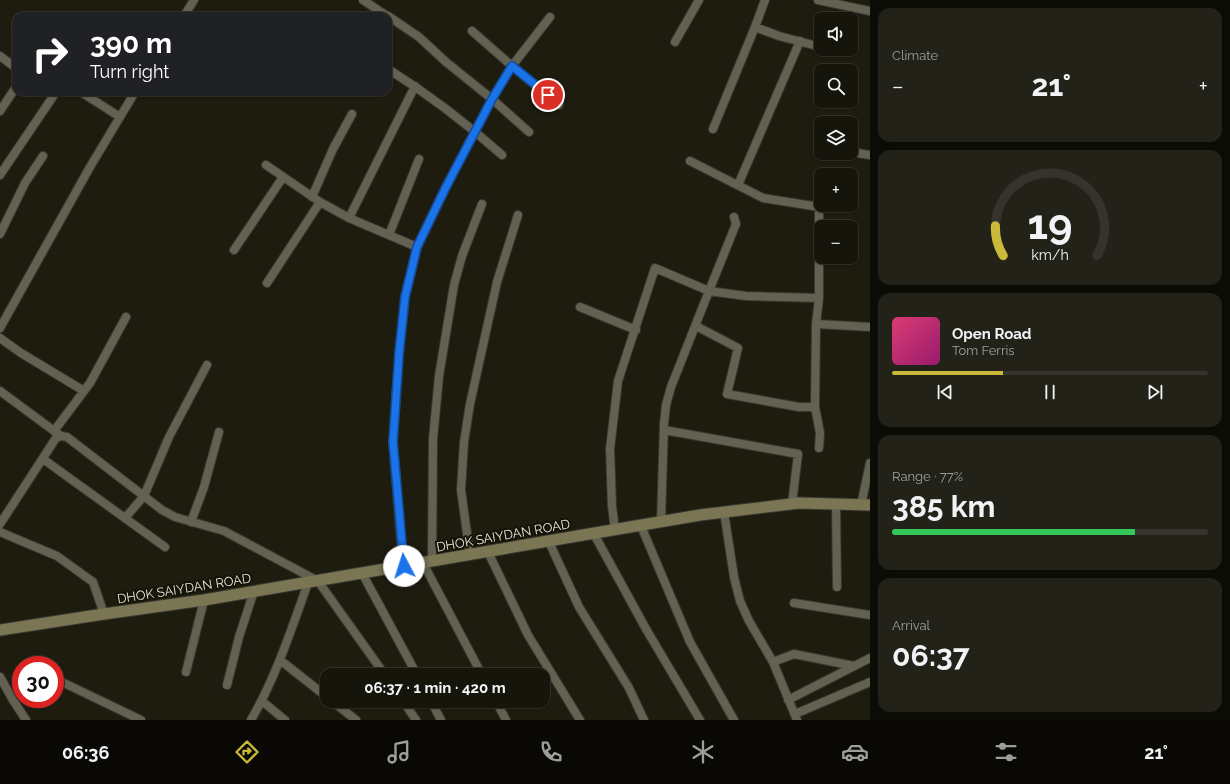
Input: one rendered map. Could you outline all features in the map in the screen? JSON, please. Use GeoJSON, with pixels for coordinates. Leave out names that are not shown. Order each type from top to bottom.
{"type":"FeatureCollection","features":[{"type":"Feature","properties":{"kind":"main road","name":"DHOK SAIYDAN ROAD"},"geometry":{"type":"LineString","coordinates":[[0,630],[204,600],[724,512],[799,503],[866,505]]}},
{"type":"Feature","properties":{"kind":"street"},"geometry":{"type":"LineString","coordinates":[[186,12],[194,0]]}},
{"type":"Feature","properties":{"kind":"street"},"geometry":{"type":"LineString","coordinates":[[363,0],[382,12]]}},
{"type":"Feature","properties":{"kind":"street"},"geometry":{"type":"LineString","coordinates":[[675,42],[699,0]]}},
{"type":"Feature","properties":{"kind":"street"},"geometry":{"type":"LineString","coordinates":[[713,129],[765,0]]}},
{"type":"Feature","properties":{"kind":"street"},"geometry":{"type":"LineString","coordinates":[[818,0],[870,11]]}},
{"type":"Feature","properties":{"kind":"street"},"geometry":{"type":"LineString","coordinates":[[404,566],[393,442],[399,354],[405,297],[417,247],[446,187],[492,99],[512,66],[550,17]]}},
{"type":"Feature","properties":{"kind":"street"},"geometry":{"type":"LineString","coordinates":[[392,19],[419,37],[446,62],[530,132]]}},
{"type":"Feature","properties":{"kind":"street"},"geometry":{"type":"LineString","coordinates":[[755,27],[779,36],[814,45]]}},
{"type":"Feature","properties":{"kind":"street"},"geometry":{"type":"LineString","coordinates":[[472,31],[560,105]]}},
{"type":"Feature","properties":{"kind":"street"},"geometry":{"type":"LineString","coordinates":[[738,186],[800,41]]}},
{"type":"Feature","properties":{"kind":"street"},"geometry":{"type":"LineString","coordinates":[[0,56],[12,65]]}},
{"type":"Feature","properties":{"kind":"street"},"geometry":{"type":"LineString","coordinates":[[392,72],[415,86],[475,131],[502,155]]}},
{"type":"Feature","properties":{"kind":"street"},"geometry":{"type":"LineString","coordinates":[[349,218],[415,86]]}},
{"type":"Feature","properties":{"kind":"street"},"geometry":{"type":"LineString","coordinates":[[0,111],[12,93]]}},
{"type":"Feature","properties":{"kind":"street"},"geometry":{"type":"LineString","coordinates":[[0,175],[53,96]]}},
{"type":"Feature","properties":{"kind":"street"},"geometry":{"type":"LineString","coordinates":[[87,96],[120,117]]}},
{"type":"Feature","properties":{"kind":"street"},"geometry":{"type":"LineString","coordinates":[[0,328],[90,167],[133,96]]}},
{"type":"Feature","properties":{"kind":"street"},"geometry":{"type":"LineString","coordinates":[[312,197],[333,149],[352,114]]}},
{"type":"Feature","properties":{"kind":"street"},"geometry":{"type":"LineString","coordinates":[[858,153],[870,155]]}},
{"type":"Feature","properties":{"kind":"street"},"geometry":{"type":"LineString","coordinates":[[0,234],[25,183],[43,156]]}},
{"type":"Feature","properties":{"kind":"street"},"geometry":{"type":"LineString","coordinates":[[389,235],[419,159]]}},
{"type":"Feature","properties":{"kind":"street"},"geometry":{"type":"LineString","coordinates":[[690,161],[763,198],[819,207],[819,298],[816,324],[815,408],[820,433],[819,448]]}},
{"type":"Feature","properties":{"kind":"street"},"geometry":{"type":"LineString","coordinates":[[266,165],[312,197],[349,218],[417,247]]}},
{"type":"Feature","properties":{"kind":"street"},"geometry":{"type":"LineString","coordinates":[[234,250],[283,177]]}},
{"type":"Feature","properties":{"kind":"street"},"geometry":{"type":"LineString","coordinates":[[267,282],[320,202]]}},
{"type":"Feature","properties":{"kind":"street"},"geometry":{"type":"LineString","coordinates":[[479,668],[428,562],[433,439],[439,376],[454,285],[462,256],[482,204]]}},
{"type":"Feature","properties":{"kind":"street"},"geometry":{"type":"LineString","coordinates":[[470,555],[461,490],[464,442],[470,404],[497,282],[518,215]]}},
{"type":"Feature","properties":{"kind":"street"},"geometry":{"type":"LineString","coordinates":[[661,522],[666,405],[671,388],[736,224],[734,217]]}},
{"type":"Feature","properties":{"kind":"street"},"geometry":{"type":"LineString","coordinates":[[615,530],[612,506],[610,449],[618,381],[636,330],[655,268],[709,291],[746,296],[819,298]]}},
{"type":"Feature","properties":{"kind":"street"},"geometry":{"type":"LineString","coordinates":[[580,307],[636,330]]}},
{"type":"Feature","properties":{"kind":"street"},"geometry":{"type":"LineString","coordinates":[[0,524],[56,438],[84,391],[97,373],[126,317]]}},
{"type":"Feature","properties":{"kind":"street"},"geometry":{"type":"LineString","coordinates":[[816,324],[870,328]]}},
{"type":"Feature","properties":{"kind":"street"},"geometry":{"type":"LineString","coordinates":[[696,326],[738,348],[727,394],[799,407],[815,408]]}},
{"type":"Feature","properties":{"kind":"street"},"geometry":{"type":"LineString","coordinates":[[0,338],[21,353],[84,391]]}},
{"type":"Feature","properties":{"kind":"street"},"geometry":{"type":"LineString","coordinates":[[125,518],[144,496],[170,437],[207,365]]}},
{"type":"Feature","properties":{"kind":"street"},"geometry":{"type":"LineString","coordinates":[[0,391],[58,433],[67,437],[162,510],[175,517],[224,532],[313,582],[380,668]]}},
{"type":"Feature","properties":{"kind":"street"},"geometry":{"type":"LineString","coordinates":[[664,430],[798,454],[792,504]]}},
{"type":"Feature","properties":{"kind":"street"},"geometry":{"type":"LineString","coordinates":[[191,522],[204,487],[219,432]]}},
{"type":"Feature","properties":{"kind":"street"},"geometry":{"type":"LineString","coordinates":[[43,458],[165,547]]}},
{"type":"Feature","properties":{"kind":"street"},"geometry":{"type":"LineString","coordinates":[[866,505],[870,463]]}},
{"type":"Feature","properties":{"kind":"street"},"geometry":{"type":"LineString","coordinates":[[836,504],[837,587]]}},
{"type":"Feature","properties":{"kind":"street"},"geometry":{"type":"LineString","coordinates":[[724,512],[734,577],[740,601],[749,621],[773,662],[796,717],[870,682]]}},
{"type":"Feature","properties":{"kind":"street"},"geometry":{"type":"LineString","coordinates":[[641,526],[690,642],[734,720]]}},
{"type":"Feature","properties":{"kind":"street"},"geometry":{"type":"LineString","coordinates":[[0,532],[57,556],[93,582],[104,614]]}},
{"type":"Feature","properties":{"kind":"street"},"geometry":{"type":"LineString","coordinates":[[594,534],[646,629],[700,720]]}},
{"type":"Feature","properties":{"kind":"street"},"geometry":{"type":"LineString","coordinates":[[549,542],[579,606],[629,688],[644,720]]}},
{"type":"Feature","properties":{"kind":"street"},"geometry":{"type":"LineString","coordinates":[[488,552],[528,635],[580,720]]}},
{"type":"Feature","properties":{"kind":"street"},"geometry":{"type":"LineString","coordinates":[[362,573],[413,668]]}},
{"type":"Feature","properties":{"kind":"street"},"geometry":{"type":"LineString","coordinates":[[251,720],[262,701],[313,582]]}},
{"type":"Feature","properties":{"kind":"street"},"geometry":{"type":"LineString","coordinates":[[227,685],[239,637],[254,591]]}},
{"type":"Feature","properties":{"kind":"street"},"geometry":{"type":"LineString","coordinates":[[186,672],[204,600]]}},
{"type":"Feature","properties":{"kind":"street"},"geometry":{"type":"LineString","coordinates":[[794,603],[870,615]]}},
{"type":"Feature","properties":{"kind":"street"},"geometry":{"type":"LineString","coordinates":[[773,662],[794,654],[854,666]]}},
{"type":"Feature","properties":{"kind":"street"},"geometry":{"type":"LineString","coordinates":[[788,700],[870,658]]}},
{"type":"Feature","properties":{"kind":"street"},"geometry":{"type":"LineString","coordinates":[[280,660],[320,691]]}},
{"type":"Feature","properties":{"kind":"street"},"geometry":{"type":"LineString","coordinates":[[0,677],[26,720]]}},
{"type":"Feature","properties":{"kind":"street"},"geometry":{"type":"LineString","coordinates":[[64,683],[141,720]]}},
{"type":"Feature","properties":{"kind":"street"},"geometry":{"type":"LineString","coordinates":[[262,701],[285,720]]}},
{"type":"Feature","properties":{"kind":"street"},"geometry":{"type":"LineString","coordinates":[[340,708],[355,720]]}},
{"type":"Feature","properties":{"kind":"street"},"geometry":{"type":"LineString","coordinates":[[408,708],[416,720]]}},
{"type":"Feature","properties":{"kind":"street"},"geometry":{"type":"LineString","coordinates":[[435,708],[441,720]]}},
{"type":"Feature","properties":{"kind":"street"},"geometry":{"type":"LineString","coordinates":[[500,708],[506,720]]}},
{"type":"Feature","properties":{"kind":"route"},"geometry":{"type":"LineString","coordinates":[[404,566],[393,442],[399,354],[405,297],[417,247],[446,187],[492,99],[512,66],[548,95]]}}]}
